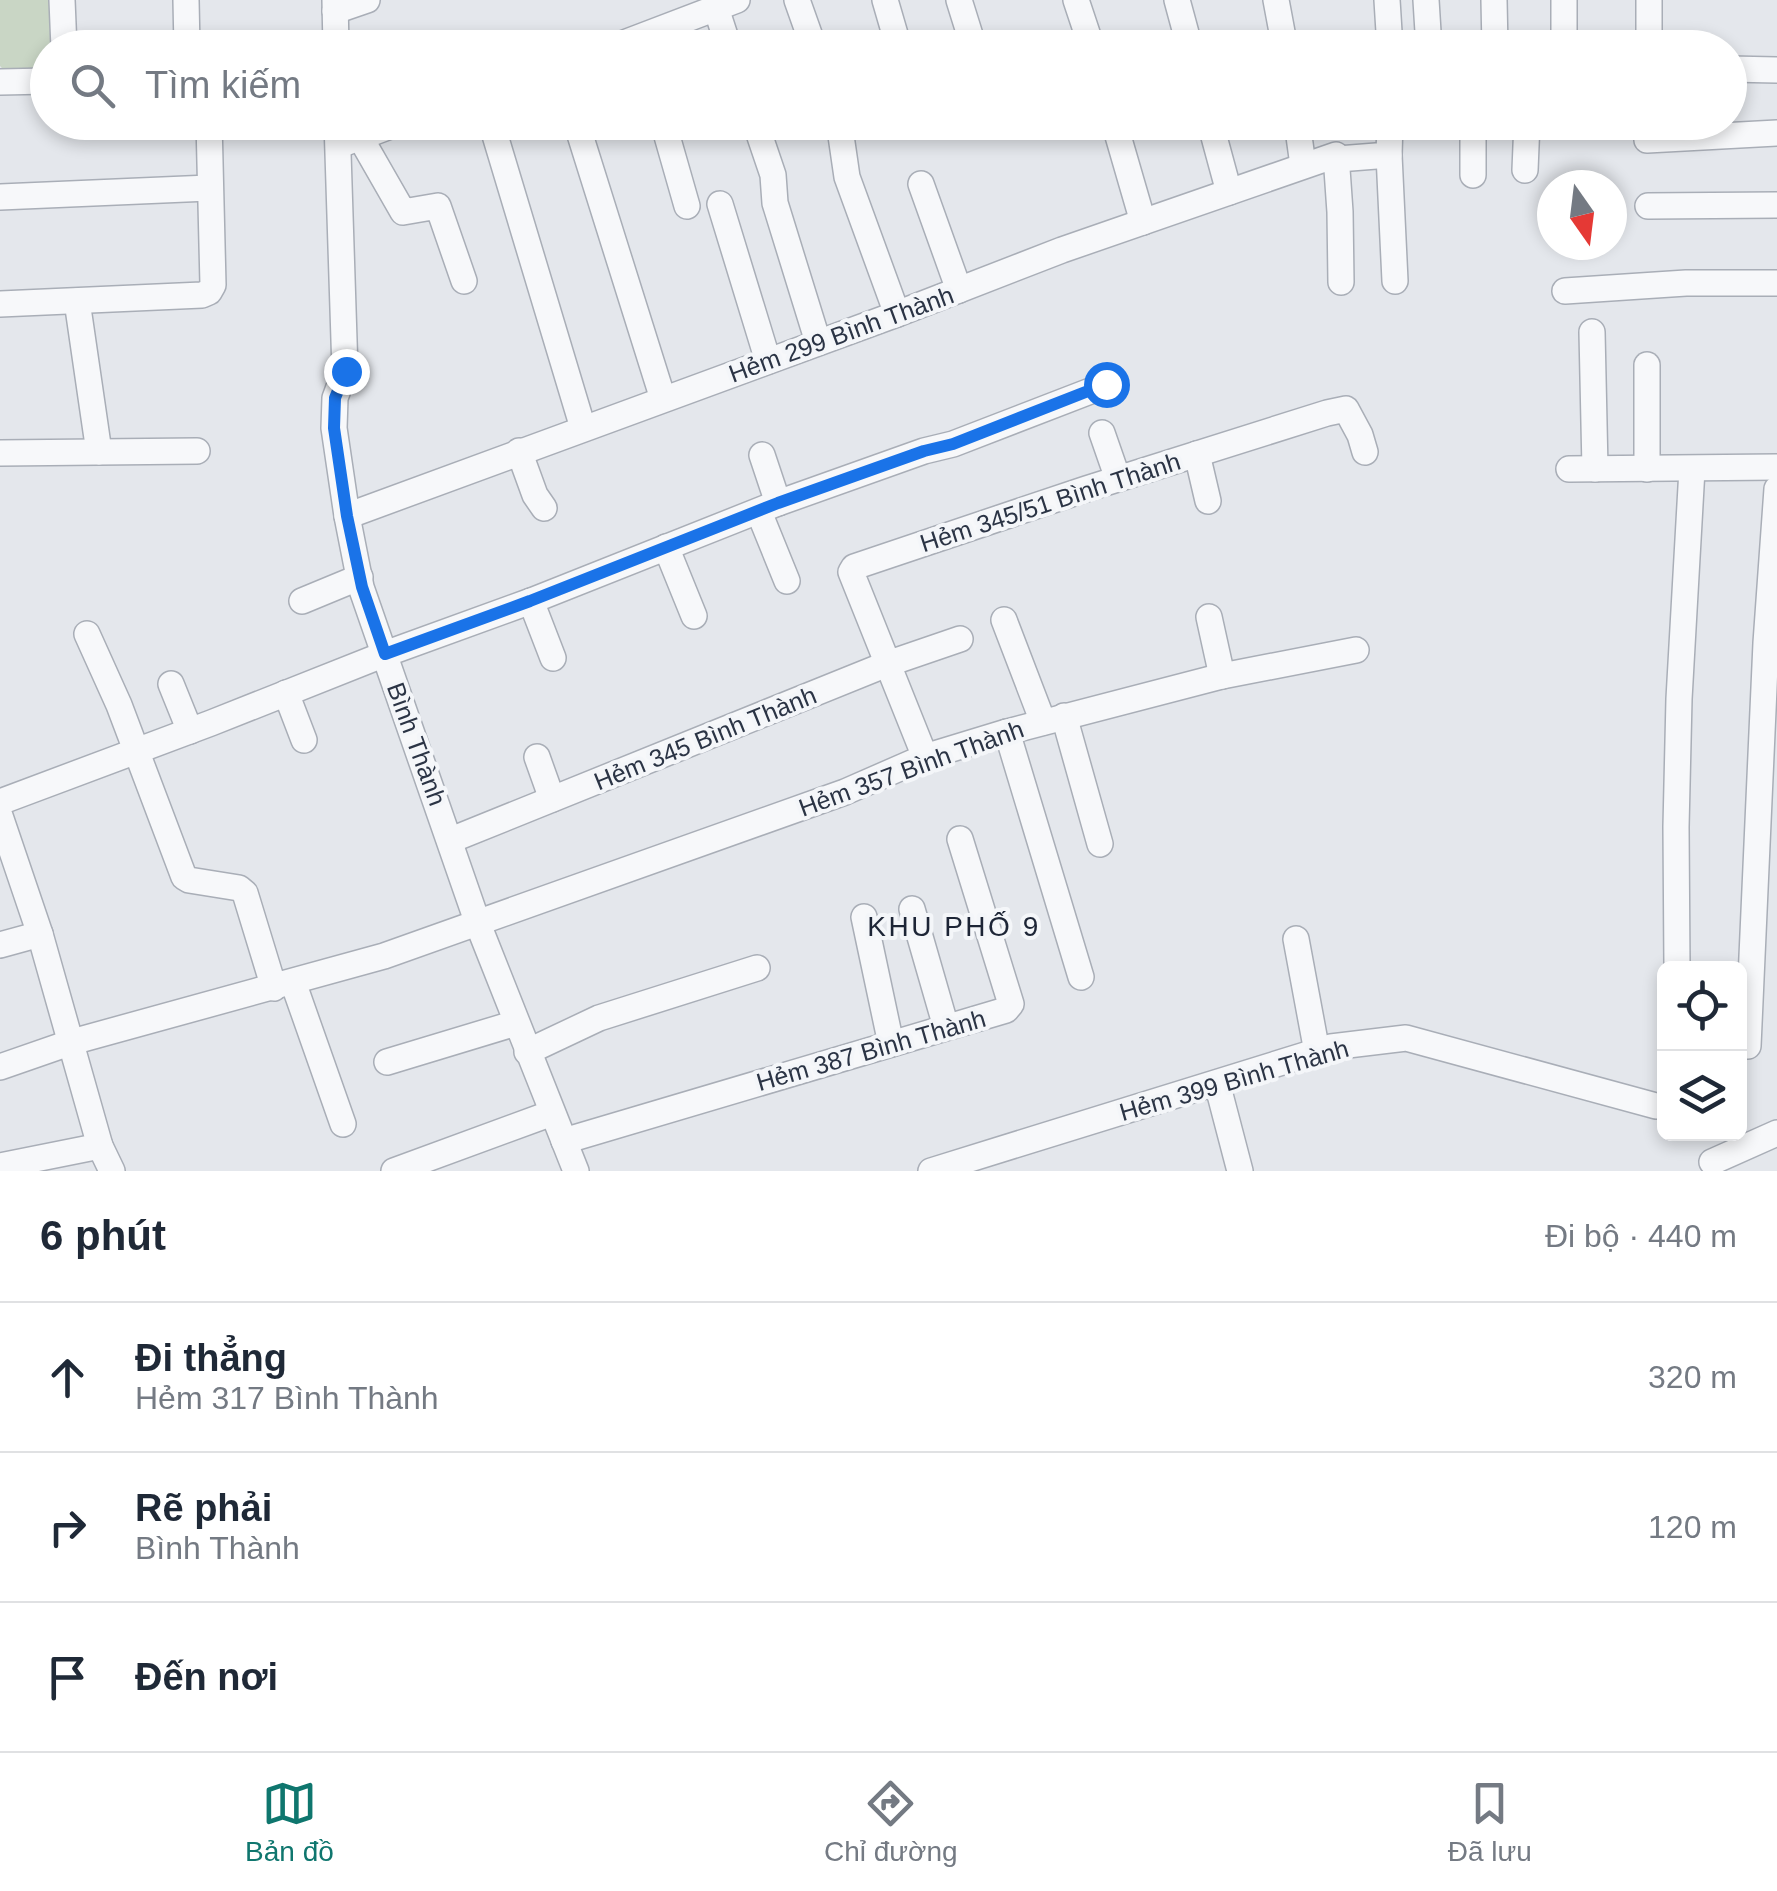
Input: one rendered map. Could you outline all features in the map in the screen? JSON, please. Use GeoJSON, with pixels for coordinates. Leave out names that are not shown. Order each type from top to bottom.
{"type":"FeatureCollection","features":[{"type":"Feature","properties":{"kind":"street"},"geometry":{"type":"LineString","coordinates":[[62,0],[63,30]]}},
{"type":"Feature","properties":{"kind":"street"},"geometry":{"type":"LineString","coordinates":[[186,0],[187,30]]}},
{"type":"Feature","properties":{"kind":"street"},"geometry":{"type":"LineString","coordinates":[[336,30],[335,5],[367,0]]}},
{"type":"Feature","properties":{"kind":"street"},"geometry":{"type":"LineString","coordinates":[[798,0],[808,30]]}},
{"type":"Feature","properties":{"kind":"street"},"geometry":{"type":"LineString","coordinates":[[885,0],[894,30]]}},
{"type":"Feature","properties":{"kind":"street"},"geometry":{"type":"LineString","coordinates":[[959,0],[968,30]]}},
{"type":"Feature","properties":{"kind":"street"},"geometry":{"type":"LineString","coordinates":[[1076,0],[1086,30]]}},
{"type":"Feature","properties":{"kind":"street"},"geometry":{"type":"LineString","coordinates":[[1177,0],[1185,30]]}},
{"type":"Feature","properties":{"kind":"street"},"geometry":{"type":"LineString","coordinates":[[1276,0],[1282,30]]}},
{"type":"Feature","properties":{"kind":"street"},"geometry":{"type":"LineString","coordinates":[[1387,0],[1389,30]]}},
{"type":"Feature","properties":{"kind":"street"},"geometry":{"type":"LineString","coordinates":[[1426,0],[1428,30]]}},
{"type":"Feature","properties":{"kind":"street"},"geometry":{"type":"LineString","coordinates":[[1494,0],[1495,30]]}},
{"type":"Feature","properties":{"kind":"street"},"geometry":{"type":"LineString","coordinates":[[1564,0],[1564,30]]}},
{"type":"Feature","properties":{"kind":"street"},"geometry":{"type":"LineString","coordinates":[[1649,0],[1649,30]]}},
{"type":"Feature","properties":{"kind":"street"},"geometry":{"type":"LineString","coordinates":[[668,30],[726,4],[728,30]]}},
{"type":"Feature","properties":{"kind":"street"},"geometry":{"type":"LineString","coordinates":[[1747,69],[1777,70]]}},
{"type":"Feature","properties":{"kind":"street"},"geometry":{"type":"LineString","coordinates":[[0,82],[30,81]]}},
{"type":"Feature","properties":{"kind":"street"},"geometry":{"type":"LineString","coordinates":[[1747,135],[1777,133]]}},
{"type":"Feature","properties":{"kind":"street"},"geometry":{"type":"LineString","coordinates":[[0,304],[209,292],[214,285],[209,140]]}},
{"type":"Feature","properties":{"kind":"street","name":"Bình Thành"},"geometry":{"type":"LineString","coordinates":[[345,140],[346,371],[335,398],[334,428],[360,577],[478,924],[576,1171]]}},
{"type":"Feature","properties":{"kind":"street"},"geometry":{"type":"LineString","coordinates":[[349,140],[403,212],[438,206],[464,281]]}},
{"type":"Feature","properties":{"kind":"street"},"geometry":{"type":"LineString","coordinates":[[495,140],[583,428]]}},
{"type":"Feature","properties":{"kind":"street"},"geometry":{"type":"LineString","coordinates":[[582,140],[662,400]]}},
{"type":"Feature","properties":{"kind":"street"},"geometry":{"type":"LineString","coordinates":[[669,140],[687,206]]}},
{"type":"Feature","properties":{"kind":"street"},"geometry":{"type":"LineString","coordinates":[[761,140],[773,175],[775,203],[818,342]]}},
{"type":"Feature","properties":{"kind":"street"},"geometry":{"type":"LineString","coordinates":[[842,140],[847,177],[898,314]]}},
{"type":"Feature","properties":{"kind":"street"},"geometry":{"type":"LineString","coordinates":[[1119,140],[1143,222]]}},
{"type":"Feature","properties":{"kind":"street"},"geometry":{"type":"LineString","coordinates":[[1215,140],[1229,192]]}},
{"type":"Feature","properties":{"kind":"street"},"geometry":{"type":"LineString","coordinates":[[1300,140],[1303,165]]}},
{"type":"Feature","properties":{"kind":"street"},"geometry":{"type":"LineString","coordinates":[[1389,140],[1395,281]]}},
{"type":"Feature","properties":{"kind":"street"},"geometry":{"type":"LineString","coordinates":[[1473,140],[1473,175]]}},
{"type":"Feature","properties":{"kind":"street"},"geometry":{"type":"LineString","coordinates":[[1526,170],[1527,140]]}},
{"type":"Feature","properties":{"kind":"street","name":"Hẻm 299 Bình Thành"},"geometry":{"type":"LineString","coordinates":[[347,516],[1062,250],[1303,165],[1337,157],[1389,155]]}},
{"type":"Feature","properties":{"kind":"street"},"geometry":{"type":"LineString","coordinates":[[1337,157],[1341,282]]}},
{"type":"Feature","properties":{"kind":"street"},"geometry":{"type":"LineString","coordinates":[[921,184],[959,290]]}},
{"type":"Feature","properties":{"kind":"street"},"geometry":{"type":"LineString","coordinates":[[0,197],[210,188]]}},
{"type":"Feature","properties":{"kind":"street"},"geometry":{"type":"LineString","coordinates":[[720,204],[768,361]]}},
{"type":"Feature","properties":{"kind":"street"},"geometry":{"type":"LineString","coordinates":[[1648,206],[1777,205]]}},
{"type":"Feature","properties":{"kind":"street"},"geometry":{"type":"LineString","coordinates":[[1566,291],[1686,283],[1777,283]]}},
{"type":"Feature","properties":{"kind":"street"},"geometry":{"type":"LineString","coordinates":[[78,301],[99,452]]}},
{"type":"Feature","properties":{"kind":"street"},"geometry":{"type":"LineString","coordinates":[[1592,332],[1582,469],[1777,466]]}},
{"type":"Feature","properties":{"kind":"street"},"geometry":{"type":"LineString","coordinates":[[1646,366],[1648,468]]}},
{"type":"Feature","properties":{"kind":"street"},"geometry":{"type":"LineString","coordinates":[[0,802],[768,508],[953,444],[1106,384]]}},
{"type":"Feature","properties":{"kind":"street","name":"Hẻm 345/51 Bình Thành"},"geometry":{"type":"LineString","coordinates":[[887,664],[851,572],[854,567],[1118,479],[1346,409],[1365,452]]}},
{"type":"Feature","properties":{"kind":"street"},"geometry":{"type":"LineString","coordinates":[[1102,433],[1118,479]]}},
{"type":"Feature","properties":{"kind":"street"},"geometry":{"type":"LineString","coordinates":[[519,451],[535,495],[544,508]]}},
{"type":"Feature","properties":{"kind":"street"},"geometry":{"type":"LineString","coordinates":[[0,454],[197,452]]}},
{"type":"Feature","properties":{"kind":"street"},"geometry":{"type":"LineString","coordinates":[[1197,454],[1208,501]]}},
{"type":"Feature","properties":{"kind":"street"},"geometry":{"type":"LineString","coordinates":[[762,455],[768,508],[787,581]]}},
{"type":"Feature","properties":{"kind":"street"},"geometry":{"type":"LineString","coordinates":[[1677,961],[1679,699],[1692,468]]}},
{"type":"Feature","properties":{"kind":"street"},"geometry":{"type":"LineString","coordinates":[[1748,1046],[1777,489]]}},
{"type":"Feature","properties":{"kind":"street"},"geometry":{"type":"LineString","coordinates":[[666,548],[694,616]]}},
{"type":"Feature","properties":{"kind":"street"},"geometry":{"type":"LineString","coordinates":[[302,602],[360,577]]}},
{"type":"Feature","properties":{"kind":"street"},"geometry":{"type":"LineString","coordinates":[[530,601],[552,658]]}},
{"type":"Feature","properties":{"kind":"street"},"geometry":{"type":"LineString","coordinates":[[1209,617],[1222,676]]}},
{"type":"Feature","properties":{"kind":"street"},"geometry":{"type":"LineString","coordinates":[[1004,620],[1053,719],[1100,844]]}},
{"type":"Feature","properties":{"kind":"street"},"geometry":{"type":"LineString","coordinates":[[87,634],[184,877],[239,888],[245,893],[344,1124]]}},
{"type":"Feature","properties":{"kind":"street","name":"Hẻm 345 Bình Thành"},"geometry":{"type":"LineString","coordinates":[[451,840],[960,638]]}},
{"type":"Feature","properties":{"kind":"street","name":"Hẻm 357 Bình Thành"},"geometry":{"type":"LineString","coordinates":[[0,1068],[72,1042],[384,956],[845,792],[925,757],[1222,676],[1356,650]]}},
{"type":"Feature","properties":{"kind":"street"},"geometry":{"type":"LineString","coordinates":[[887,664],[925,757]]}},
{"type":"Feature","properties":{"kind":"street"},"geometry":{"type":"LineString","coordinates":[[171,684],[190,731]]}},
{"type":"Feature","properties":{"kind":"street"},"geometry":{"type":"LineString","coordinates":[[286,693],[304,740]]}},
{"type":"Feature","properties":{"kind":"street"},"geometry":{"type":"LineString","coordinates":[[1007,732],[1081,977]]}},
{"type":"Feature","properties":{"kind":"street"},"geometry":{"type":"LineString","coordinates":[[537,757],[552,799]]}},
{"type":"Feature","properties":{"kind":"street"},"geometry":{"type":"LineString","coordinates":[[0,816],[40,934],[100,1146],[112,1171]]}},
{"type":"Feature","properties":{"kind":"street","name":"Hẻm 387 Bình Thành"},"geometry":{"type":"LineString","coordinates":[[564,1141],[1006,1010],[1010,1004],[960,838]]}},
{"type":"Feature","properties":{"kind":"street"},"geometry":{"type":"LineString","coordinates":[[912,909],[946,1027]]}},
{"type":"Feature","properties":{"kind":"street"},"geometry":{"type":"LineString","coordinates":[[864,917],[891,1044]]}},
{"type":"Feature","properties":{"kind":"street"},"geometry":{"type":"LineString","coordinates":[[0,944],[40,934]]}},
{"type":"Feature","properties":{"kind":"street"},"geometry":{"type":"LineString","coordinates":[[1296,939],[1317,1052]]}},
{"type":"Feature","properties":{"kind":"street"},"geometry":{"type":"LineString","coordinates":[[527,1052],[599,1018],[757,968]]}},
{"type":"Feature","properties":{"kind":"street"},"geometry":{"type":"LineString","coordinates":[[387,1062],[516,1023]]}},
{"type":"Feature","properties":{"kind":"street","name":"Hẻm 399 Bình Thành"},"geometry":{"type":"LineString","coordinates":[[931,1171],[1331,1047],[1406,1038],[1656,1106]]}},
{"type":"Feature","properties":{"kind":"street"},"geometry":{"type":"LineString","coordinates":[[1216,1083],[1240,1171]]}},
{"type":"Feature","properties":{"kind":"street"},"geometry":{"type":"LineString","coordinates":[[394,1171],[552,1113]]}},
{"type":"Feature","properties":{"kind":"street"},"geometry":{"type":"LineString","coordinates":[[1712,1162],[1777,1133]]}},
{"type":"Feature","properties":{"kind":"street"},"geometry":{"type":"LineString","coordinates":[[0,1166],[100,1146]]}},
{"type":"Feature","properties":{"kind":"green space"},"geometry":{"type":"Polygon","coordinates":[[[0,0],[52,0],[53,30],[30,30],[30,72],[7,73],[0,66],[0,0]]]}},
{"type":"Feature","properties":{"kind":"district","name":"KHU PHỐ 9"},"geometry":{"type":"Point","coordinates":[954,926]}},
{"type":"Feature","properties":{"kind":"route"},"geometry":{"type":"LineString","coordinates":[[346,371],[335,398],[334,428],[362,587],[385,654],[778,503],[953,444],[1106,384]]}}]}
